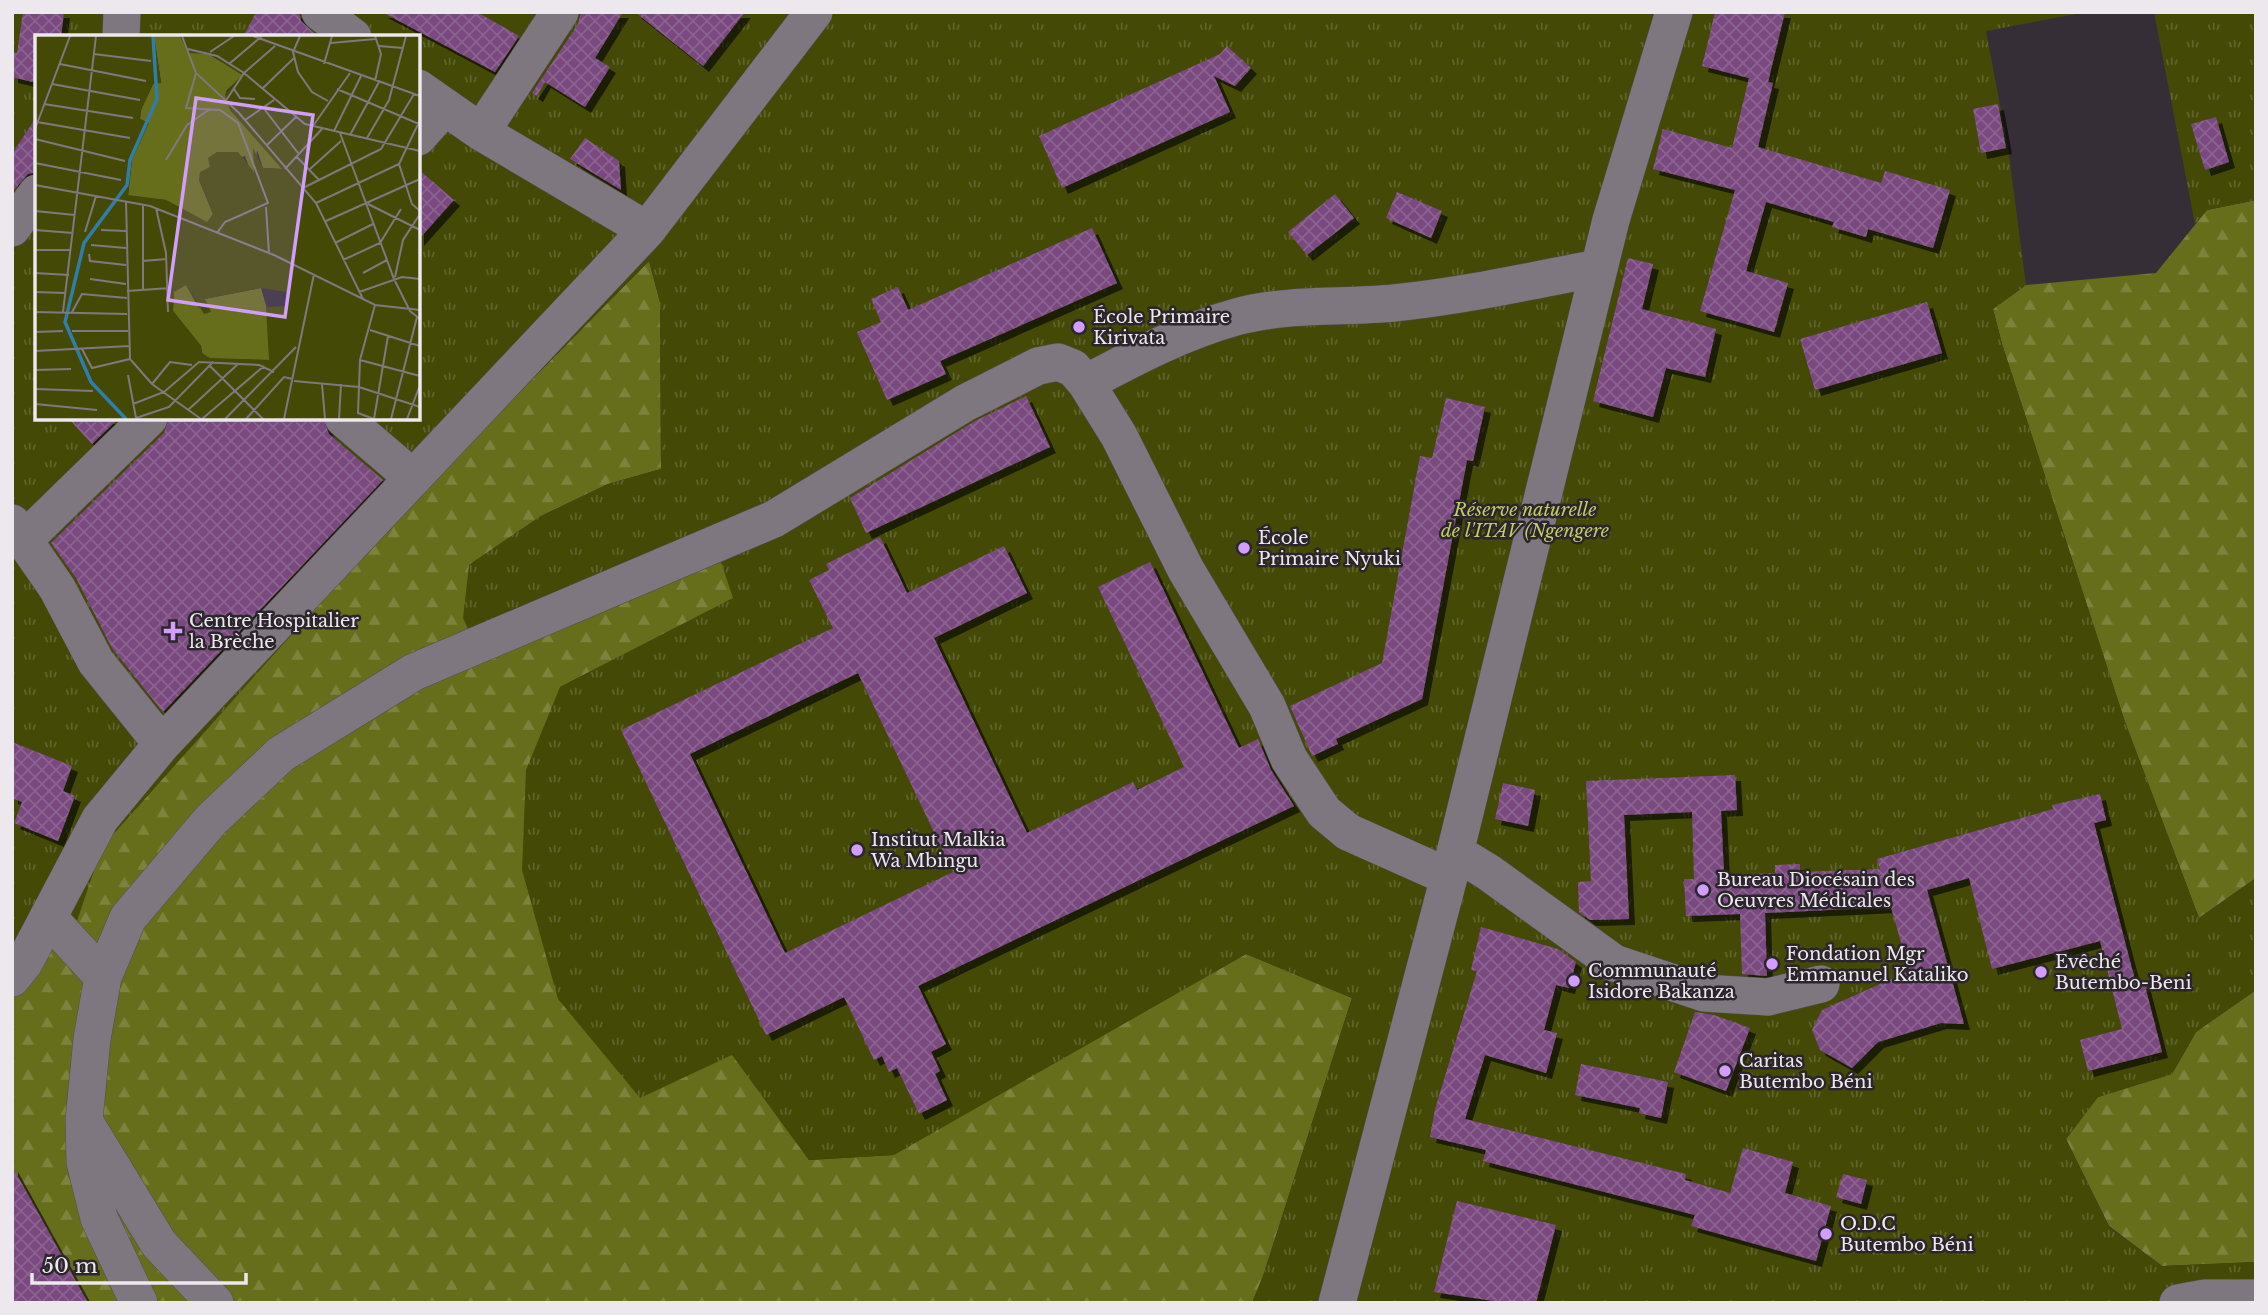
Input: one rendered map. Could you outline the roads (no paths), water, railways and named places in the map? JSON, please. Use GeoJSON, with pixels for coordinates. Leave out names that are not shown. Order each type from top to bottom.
{"type":"FeatureCollection","features":[{"type":"Feature","properties":{"kind":"street"},"geometry":{"type":"LineString","coordinates":[[121,35],[122,12]]}},
{"type":"Feature","properties":{"kind":"street"},"geometry":{"type":"LineString","coordinates":[[320,12],[350,35]]}},
{"type":"Feature","properties":{"kind":"street"},"geometry":{"type":"LineString","coordinates":[[481,132],[561,12]]}},
{"type":"Feature","properties":{"kind":"street"},"geometry":{"type":"LineString","coordinates":[[12,978],[24,963],[100,819],[162,744],[648,230],[814,12]]}},
{"type":"Feature","properties":{"kind":"street"},"geometry":{"type":"LineString","coordinates":[[1337,1303],[1452,864],[1598,268],[1674,12]]}},
{"type":"Feature","properties":{"kind":"street"},"geometry":{"type":"LineString","coordinates":[[420,131],[431,98],[481,132],[648,230]]}},
{"type":"Feature","properties":{"kind":"street"},"geometry":{"type":"LineString","coordinates":[[12,228],[35,196]]}},
{"type":"Feature","properties":{"kind":"street"},"geometry":{"type":"LineString","coordinates":[[1086,383],[1183,334],[1239,316],[1288,308],[1360,306],[1465,295],[1598,268]]}},
{"type":"Feature","properties":{"kind":"street"},"geometry":{"type":"LineString","coordinates":[[139,1303],[99,1218],[85,1162],[84,1120],[103,977],[128,918],[211,820],[282,754],[414,672],[774,519],[965,403],[1038,366],[1058,362],[1073,368],[1086,383],[1119,436],[1186,570],[1267,706],[1289,759],[1324,811],[1348,832],[1452,864],[1488,872],[1614,963],[1703,993],[1768,997],[1821,985]]}},
{"type":"Feature","properties":{"kind":"street"},"geometry":{"type":"LineString","coordinates":[[147,420],[19,531],[57,588],[96,662],[162,744]]}},
{"type":"Feature","properties":{"kind":"street"},"geometry":{"type":"LineString","coordinates":[[345,420],[413,478]]}},
{"type":"Feature","properties":{"kind":"street"},"geometry":{"type":"LineString","coordinates":[[48,917],[103,977]]}},
{"type":"Feature","properties":{"kind":"street"},"geometry":{"type":"LineString","coordinates":[[84,1120],[159,1244],[215,1303]]}},
{"type":"Feature","properties":{"kind":"street"},"geometry":{"type":"LineString","coordinates":[[2178,1303],[2204,1298],[2256,1298]]}},
{"type":"Feature","properties":{"kind":"place","name":"École Primaire Kirivata"},"geometry":{"type":"Point","coordinates":[1079,327]}},
{"type":"Feature","properties":{"kind":"place","name":"École Primaire Nyuki"},"geometry":{"type":"Point","coordinates":[1244,548]}},
{"type":"Feature","properties":{"kind":"place","name":"Centre Hospitalier la Brèche"},"geometry":{"type":"Point","coordinates":[173,631]}},
{"type":"Feature","properties":{"kind":"place","name":"Institut Malkia Wa Mbingu"},"geometry":{"type":"Point","coordinates":[857,850]}},
{"type":"Feature","properties":{"kind":"place","name":"Bureau Diocésain des Oeuvres Médicales"},"geometry":{"type":"Point","coordinates":[1703,890]}},
{"type":"Feature","properties":{"kind":"place","name":"Fondation Mgr Emmanuel Kataliko"},"geometry":{"type":"Point","coordinates":[1772,964]}},
{"type":"Feature","properties":{"kind":"place","name":"Evêché Butembo-Beni"},"geometry":{"type":"Point","coordinates":[2041,972]}},
{"type":"Feature","properties":{"kind":"place","name":"Communauté Isidore Bakanza"},"geometry":{"type":"Point","coordinates":[1574,981]}},
{"type":"Feature","properties":{"kind":"place","name":"Caritas Butembo Béni"},"geometry":{"type":"Point","coordinates":[1725,1071]}},
{"type":"Feature","properties":{"kind":"place","name":"O.D.C Butembo Béni"},"geometry":{"type":"Point","coordinates":[1826,1234]}},
{"type":"Feature","properties":{"kind":"park label","name":"Réserve naturelle de l'ITAV (Ngengere"},"geometry":{"type":"Point","coordinates":[1525,520]}}]}
